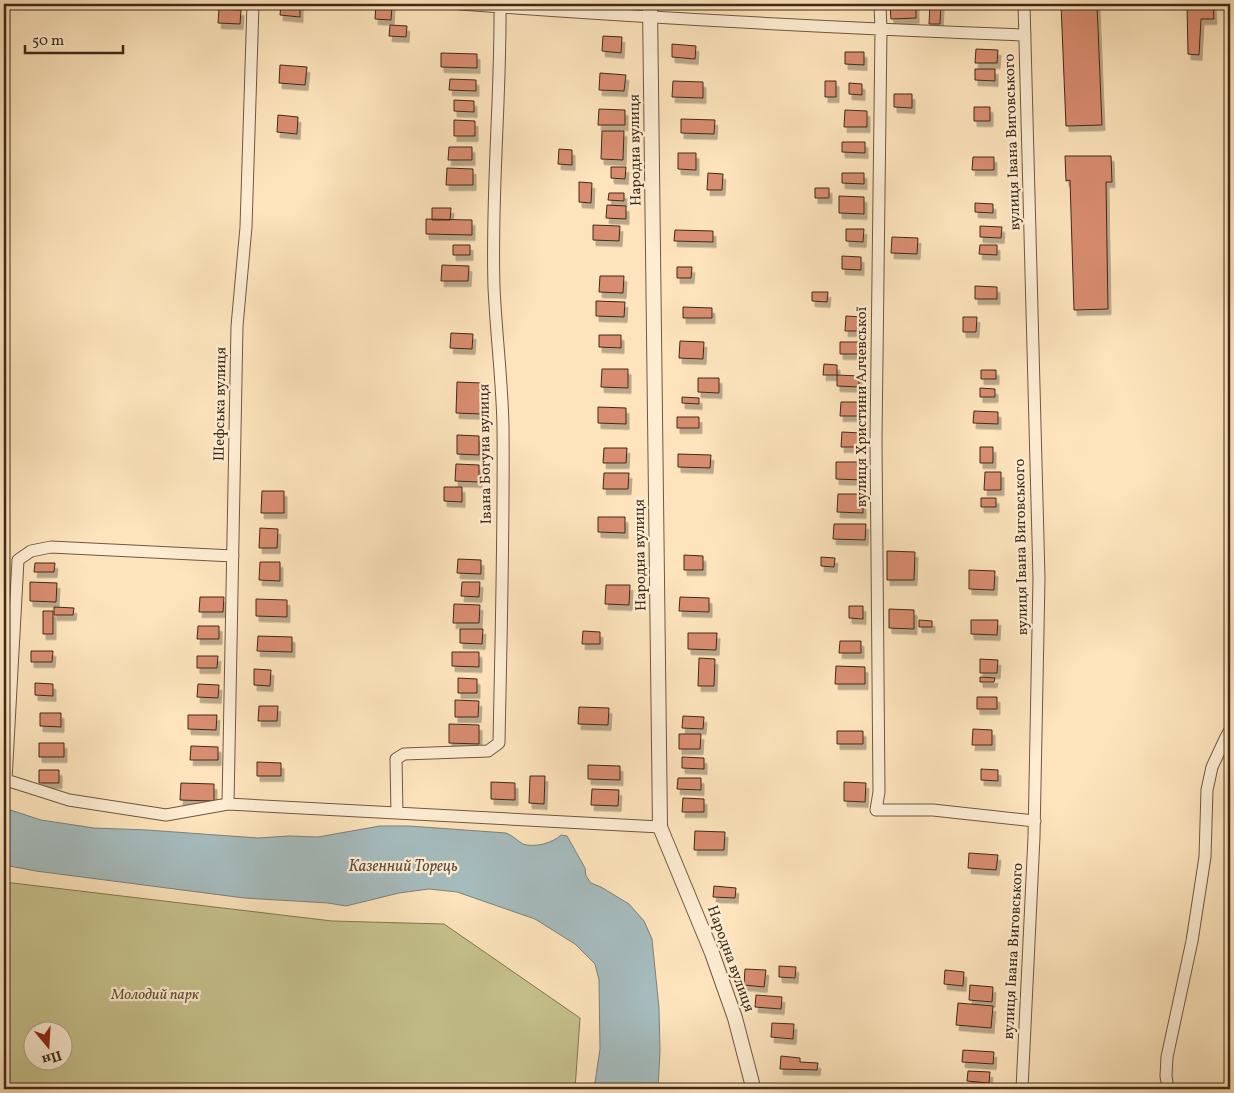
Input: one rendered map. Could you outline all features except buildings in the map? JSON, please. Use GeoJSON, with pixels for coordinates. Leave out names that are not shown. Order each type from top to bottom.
{"type":"FeatureCollection","features":[{"type":"Feature","properties":{"kind":"street","name":"Шефська вулиця"},"geometry":{"type":"LineString","coordinates":[[228,804],[238,326],[246,227],[253,4]]}},
{"type":"Feature","properties":{"kind":"street"},"geometry":{"type":"LineString","coordinates":[[460,4],[650,11],[881,30],[1025,35]]}},
{"type":"Feature","properties":{"kind":"street","name":"вулиця Христини Алчевської"},"geometry":{"type":"LineString","coordinates":[[880,4],[876,440],[878,783],[876,810],[933,810],[1035,821]]}},
{"type":"Feature","properties":{"kind":"street","name":"вулиця Івана Виговського"},"geometry":{"type":"LineString","coordinates":[[1022,1089],[1035,821],[1039,578],[1024,4]]}},
{"type":"Feature","properties":{"kind":"street","name":"Івана Богуна вулиця"},"geometry":{"type":"LineString","coordinates":[[397,813],[396,759],[404,754],[488,751],[499,743],[503,424],[494,287],[494,223],[500,5]]}},
{"type":"Feature","properties":{"kind":"street","name":"Народна вулиця"},"geometry":{"type":"LineString","coordinates":[[650,11],[660,827],[712,954],[735,1018],[752,1083],[751,1089]]}},
{"type":"Feature","properties":{"kind":"street"},"geometry":{"type":"LineString","coordinates":[[233,556],[51,546],[31,551],[18,560],[6,780],[69,800],[166,815],[228,804],[660,827]]}},
{"type":"Feature","properties":{"kind":"street"},"geometry":{"type":"LineString","coordinates":[[1168,1089],[1166,1076],[1167,1057],[1192,941],[1205,857],[1207,790],[1212,767],[1230,730]]}},
{"type":"Feature","properties":{"kind":"green space","name":"Молодий парк"},"geometry":{"type":"Polygon","coordinates":[[[4,882],[332,921],[444,924],[580,1018],[575,1089],[4,1089],[4,882]]]}},
{"type":"Feature","properties":{"kind":"water","name":"Казенний Торець"},"geometry":{"type":"Polygon","coordinates":[[[4,808],[41,820],[94,828],[258,838],[318,837],[380,826],[409,826],[506,833],[527,845],[538,845],[558,838],[561,835],[567,836],[591,883],[629,904],[644,921],[652,939],[659,1008],[660,1051],[658,1089],[594,1089],[600,1049],[599,980],[595,964],[575,944],[535,919],[457,892],[429,889],[399,893],[346,906],[328,903],[244,898],[36,871],[4,865],[4,808]]]}}]}
